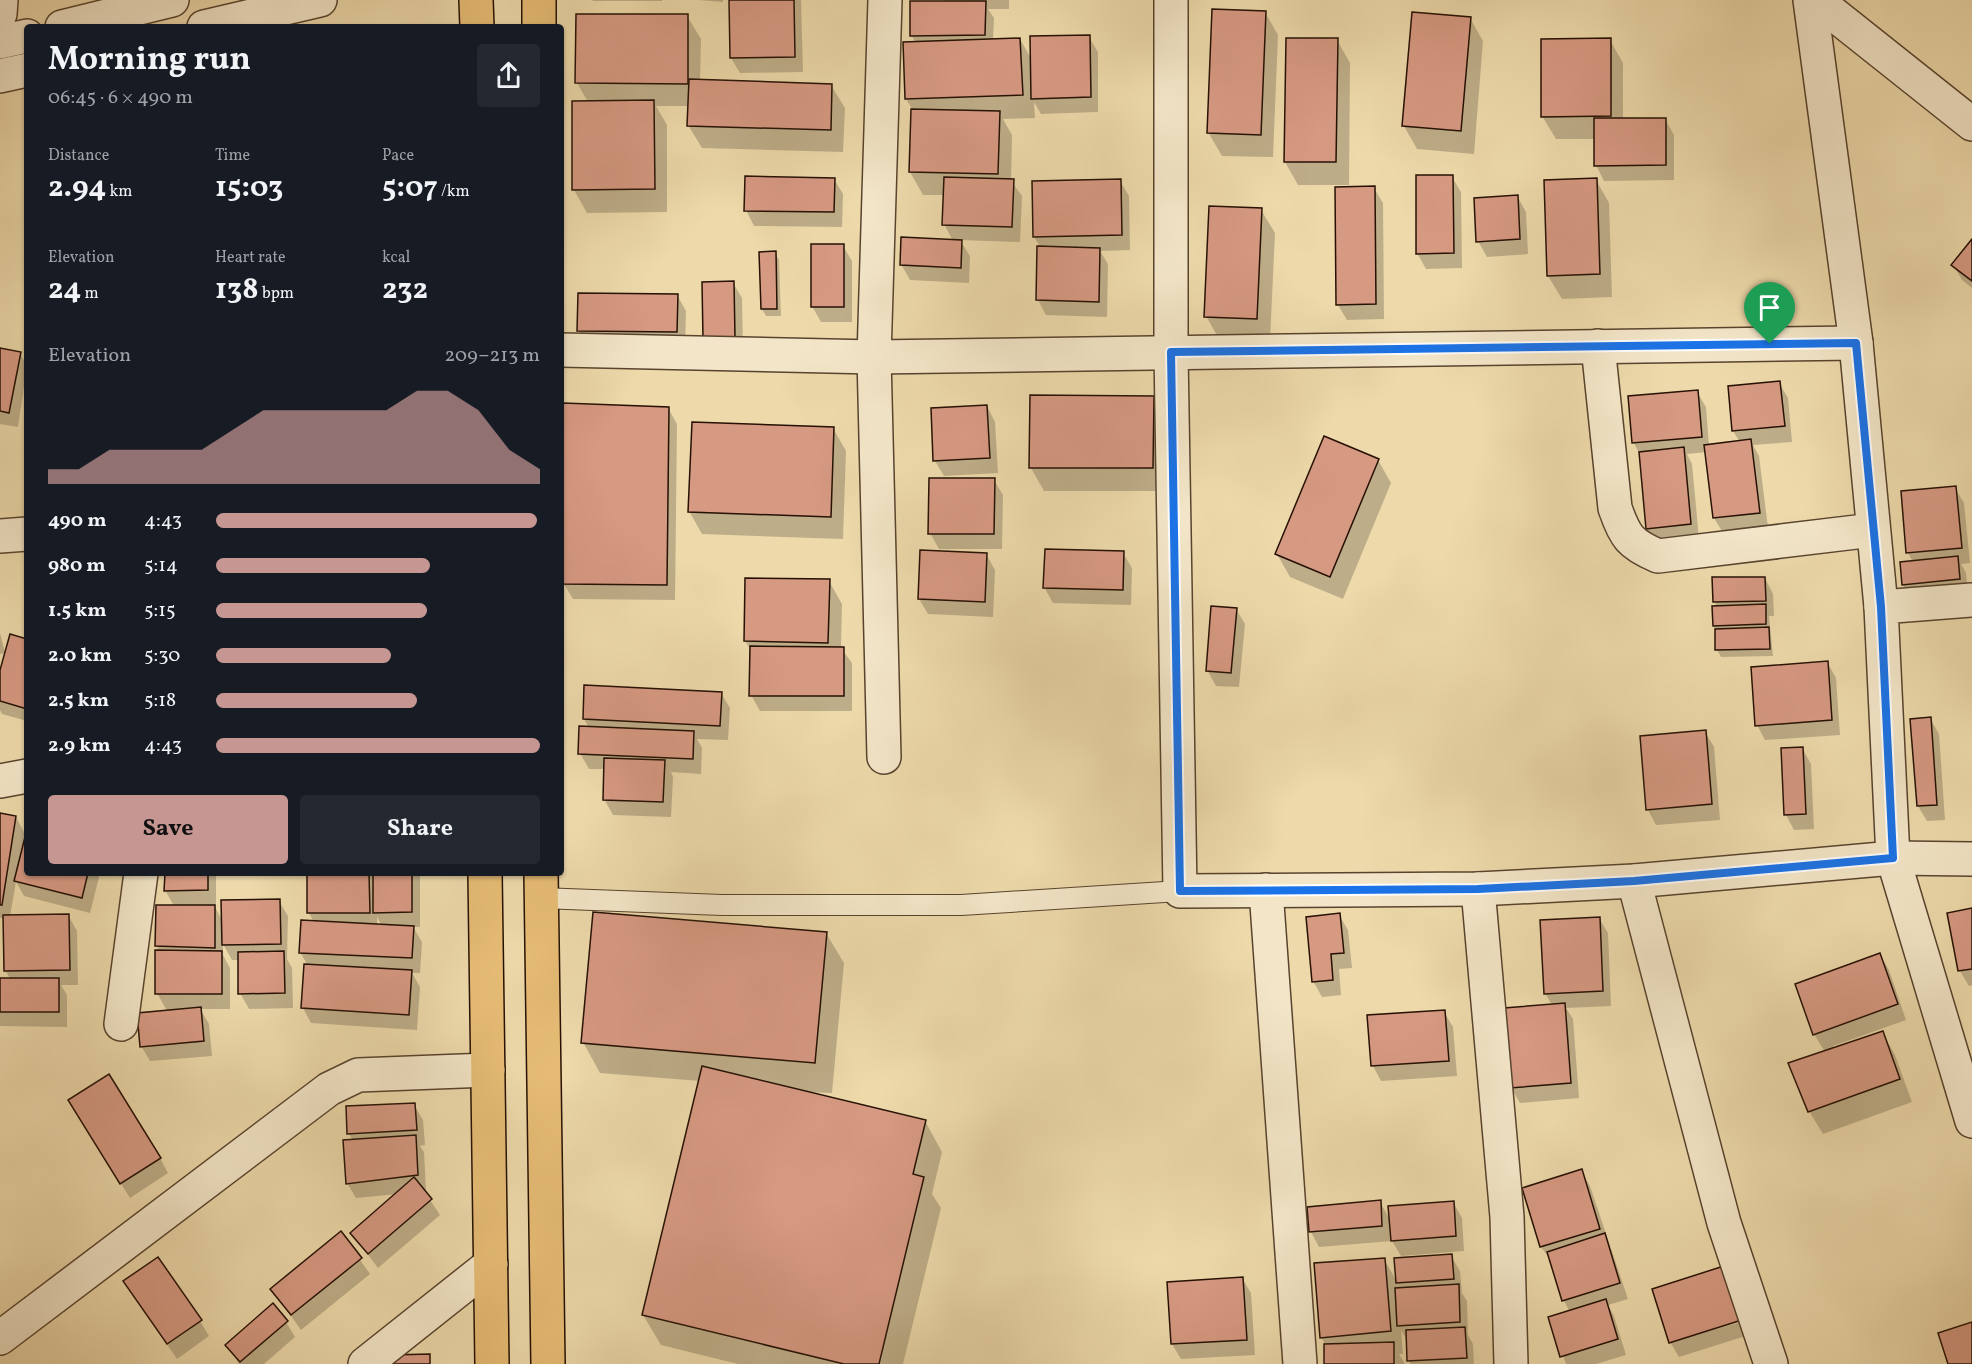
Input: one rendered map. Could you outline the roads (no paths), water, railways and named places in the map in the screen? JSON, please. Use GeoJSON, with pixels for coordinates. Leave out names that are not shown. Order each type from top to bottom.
{"type":"FeatureCollection","features":[{"type":"Feature","properties":{"kind":"main road"},"geometry":{"type":"LineString","coordinates":[[476,0],[477,24]]}},
{"type":"Feature","properties":{"kind":"main road"},"geometry":{"type":"LineString","coordinates":[[539,0],[539,24]]}},
{"type":"Feature","properties":{"kind":"main road"},"geometry":{"type":"LineString","coordinates":[[485,876],[492,1364]]}},
{"type":"Feature","properties":{"kind":"main road"},"geometry":{"type":"LineString","coordinates":[[541,886],[548,1364]]}},
{"type":"Feature","properties":{"kind":"street"},"geometry":{"type":"LineString","coordinates":[[0,14],[2,0]]}},
{"type":"Feature","properties":{"kind":"street"},"geometry":{"type":"LineString","coordinates":[[74,24],[172,0]]}},
{"type":"Feature","properties":{"kind":"street"},"geometry":{"type":"LineString","coordinates":[[217,24],[320,0]]}},
{"type":"Feature","properties":{"kind":"street"},"geometry":{"type":"LineString","coordinates":[[884,757],[874,357],[885,0]]}},
{"type":"Feature","properties":{"kind":"street"},"geometry":{"type":"LineString","coordinates":[[1171,0],[1171,352],[1180,891],[1478,889],[1634,881],[1893,858],[1972,859]]}},
{"type":"Feature","properties":{"kind":"street"},"geometry":{"type":"LineString","coordinates":[[1810,0],[1856,343],[1881,607],[1893,858],[1972,1120]]}},
{"type":"Feature","properties":{"kind":"street"},"geometry":{"type":"LineString","coordinates":[[1816,0],[1972,124]]}},
{"type":"Feature","properties":{"kind":"street"},"geometry":{"type":"LineString","coordinates":[[0,42],[24,37]]}},
{"type":"Feature","properties":{"kind":"street"},"geometry":{"type":"LineString","coordinates":[[0,76],[24,71]]}},
{"type":"Feature","properties":{"kind":"street"},"geometry":{"type":"LineString","coordinates":[[564,350],[874,357],[1856,343]]}},
{"type":"Feature","properties":{"kind":"street"},"geometry":{"type":"LineString","coordinates":[[1598,346],[1615,508],[1623,531],[1636,547],[1658,556],[1873,530]]}},
{"type":"Feature","properties":{"kind":"street"},"geometry":{"type":"LineString","coordinates":[[0,536],[24,534]]}},
{"type":"Feature","properties":{"kind":"street"},"geometry":{"type":"LineString","coordinates":[[1881,607],[1972,600]]}},
{"type":"Feature","properties":{"kind":"street"},"geometry":{"type":"LineString","coordinates":[[0,781],[24,777]]}},
{"type":"Feature","properties":{"kind":"street"},"geometry":{"type":"LineString","coordinates":[[121,1024],[141,876]]}},
{"type":"Feature","properties":{"kind":"street"},"geometry":{"type":"LineString","coordinates":[[1634,881],[1724,1223],[1771,1364]]}},
{"type":"Feature","properties":{"kind":"street"},"geometry":{"type":"LineString","coordinates":[[1478,889],[1507,1217],[1511,1364]]}},
{"type":"Feature","properties":{"kind":"street"},"geometry":{"type":"LineString","coordinates":[[1266,890],[1300,1364]]}},
{"type":"Feature","properties":{"kind":"street"},"geometry":{"type":"LineString","coordinates":[[0,1338],[329,1089],[358,1075],[488,1070]]}},
{"type":"Feature","properties":{"kind":"street"},"geometry":{"type":"LineString","coordinates":[[365,1364],[491,1264]]}},
{"type":"Feature","properties":{"kind":"lane"},"geometry":{"type":"LineString","coordinates":[[541,886],[722,905],[961,905],[1180,891]]}}]}
